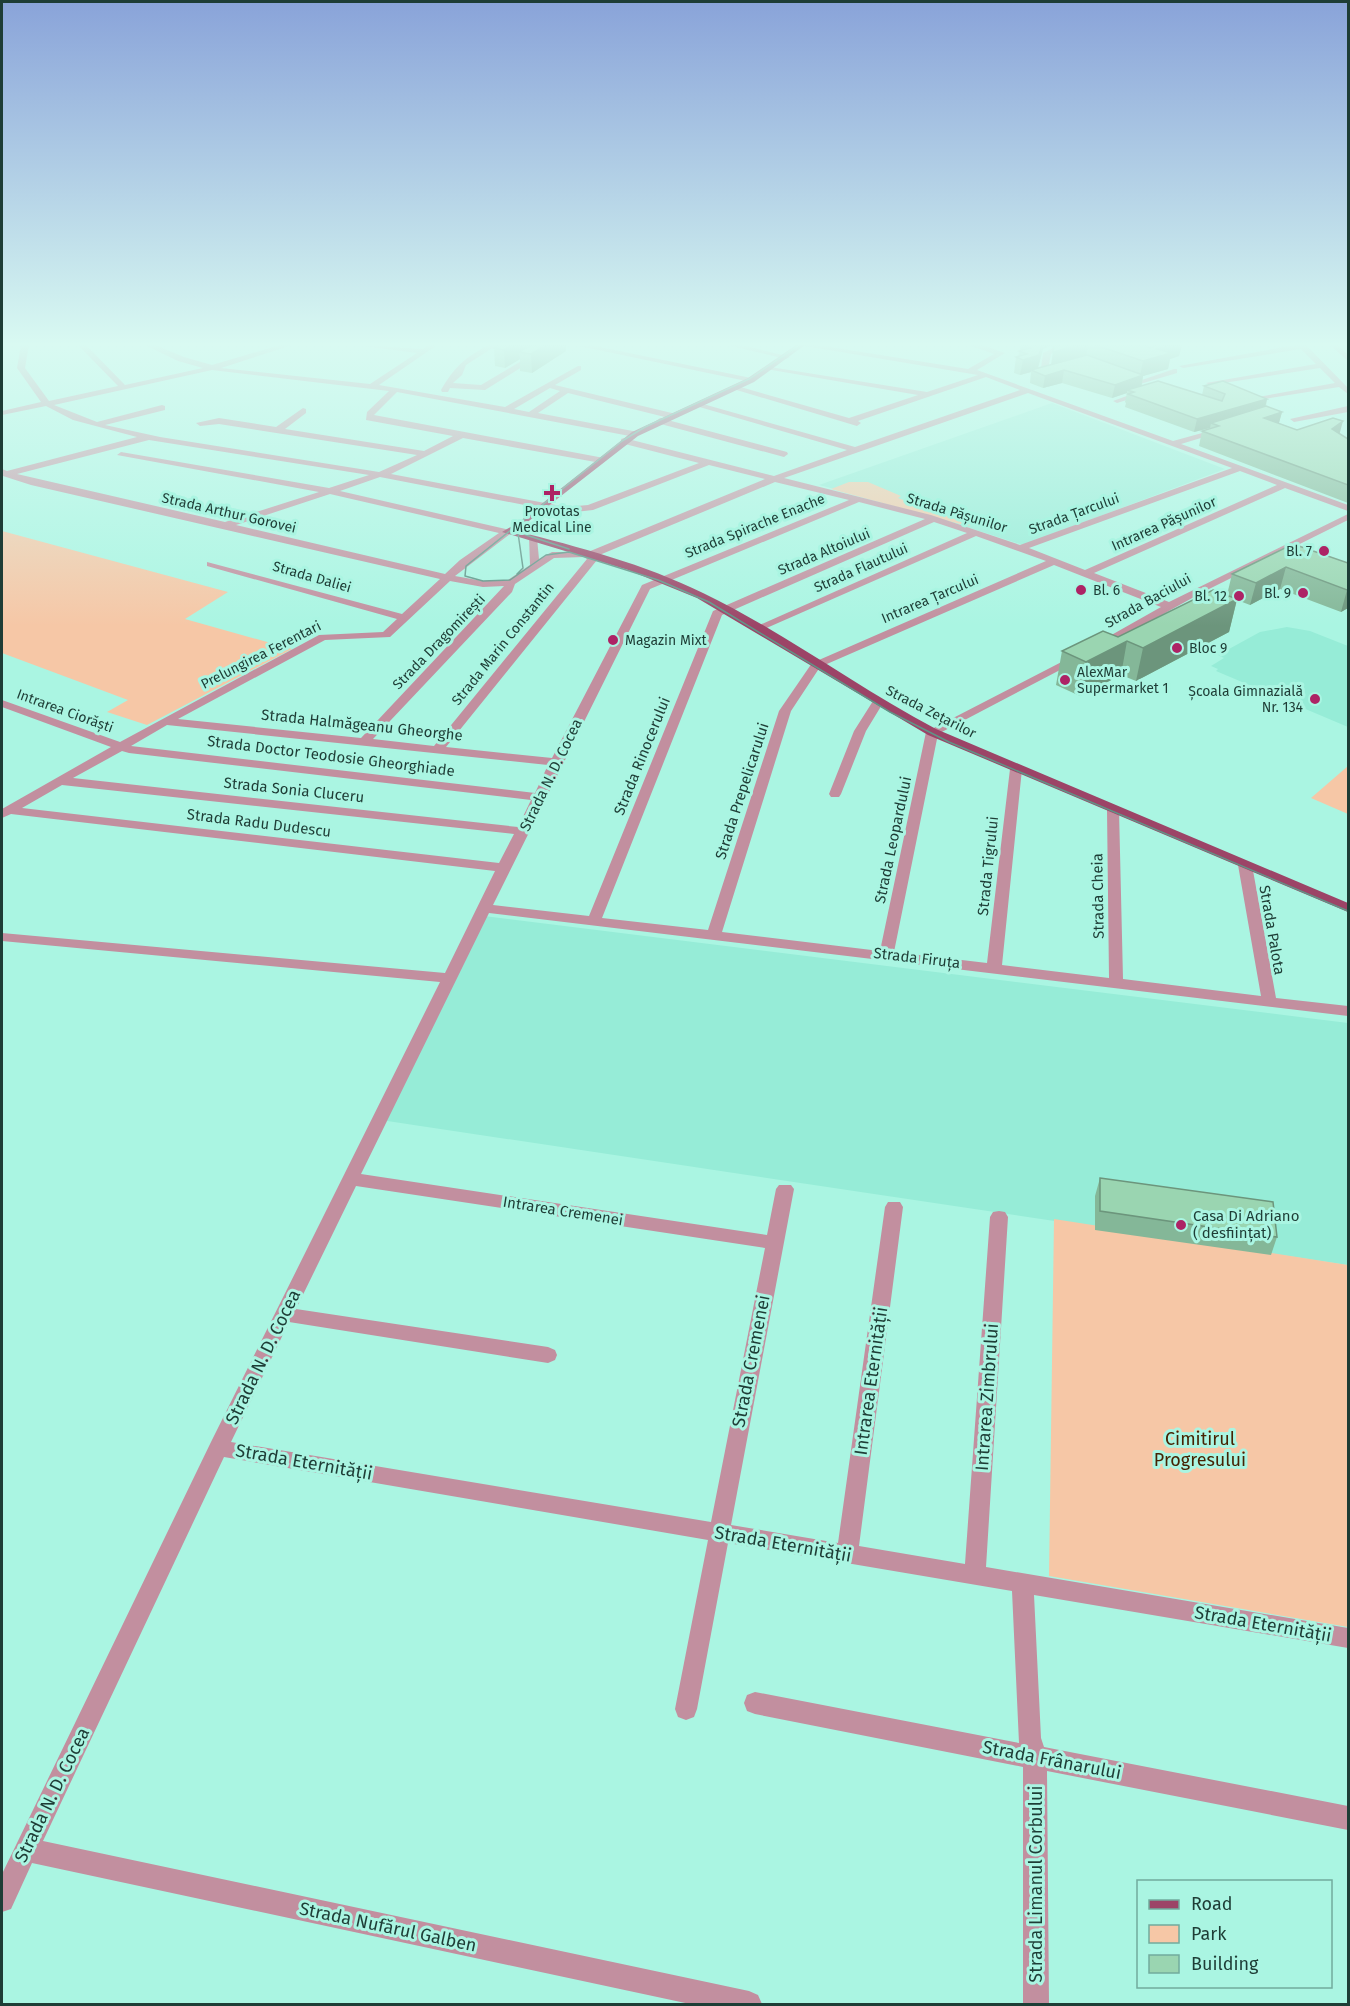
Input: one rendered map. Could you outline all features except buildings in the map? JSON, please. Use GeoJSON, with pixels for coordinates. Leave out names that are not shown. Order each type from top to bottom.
{"type":"FeatureCollection","features":[{"type":"Feature","properties":{"kind":"main road","name":"Prelungirea Ferentari"},"geometry":{"type":"LineString","coordinates":[[507,532],[522,524],[628,439]]}},
{"type":"Feature","properties":{"kind":"main road"},"geometry":{"type":"LineString","coordinates":[[522,524],[525,532],[532,538]]}},
{"type":"Feature","properties":{"kind":"main road","name":"Strada Zețarilor"},"geometry":{"type":"LineString","coordinates":[[507,532],[661,579],[725,609],[877,703],[932,732],[1348,908]]}},
{"type":"Feature","properties":{"kind":"street"},"geometry":{"type":"LineString","coordinates":[[4,473],[142,439]]}},
{"type":"Feature","properties":{"kind":"street"},"geometry":{"type":"LineString","coordinates":[[169,439],[381,474],[573,511],[584,510],[709,462]]}},
{"type":"Feature","properties":{"kind":"street"},"geometry":{"type":"LineString","coordinates":[[331,439],[427,454]]}},
{"type":"Feature","properties":{"kind":"street"},"geometry":{"type":"LineString","coordinates":[[225,525],[326,490],[381,474],[427,454],[455,439]]}},
{"type":"Feature","properties":{"kind":"street"},"geometry":{"type":"LineString","coordinates":[[488,439],[602,460]]}},
{"type":"Feature","properties":{"kind":"street"},"geometry":{"type":"LineString","coordinates":[[726,439],[784,454]]}},
{"type":"Feature","properties":{"kind":"street"},"geometry":{"type":"LineString","coordinates":[[816,439],[855,450]]}},
{"type":"Feature","properties":{"kind":"street","name":"Strada Marin Constantin"},"geometry":{"type":"LineString","coordinates":[[437,750],[588,556],[776,478],[888,439]]}},
{"type":"Feature","properties":{"kind":"street"},"geometry":{"type":"LineString","coordinates":[[1158,439],[1348,508]]}},
{"type":"Feature","properties":{"kind":"street"},"geometry":{"type":"LineString","coordinates":[[1172,444],[1189,439]]}},
{"type":"Feature","properties":{"kind":"street","name":"Strada Pășunilor"},"geometry":{"type":"LineString","coordinates":[[624,441],[933,519],[1020,548],[1169,606]]}},
{"type":"Feature","properties":{"kind":"street"},"geometry":{"type":"LineString","coordinates":[[732,467],[765,449]]}},
{"type":"Feature","properties":{"kind":"street"},"geometry":{"type":"LineString","coordinates":[[122,455],[326,490],[507,532]]}},
{"type":"Feature","properties":{"kind":"street","name":"Strada Țarcului"},"geometry":{"type":"LineString","coordinates":[[1020,548],[1238,469]]}},
{"type":"Feature","properties":{"kind":"street","name":"Strada Arthur Gorovei"},"geometry":{"type":"LineString","coordinates":[[4,473],[446,578],[492,584],[510,583]]}},
{"type":"Feature","properties":{"kind":"street","name":"Intrarea Pășunilor"},"geometry":{"type":"LineString","coordinates":[[1087,573],[1284,485]]}},
{"type":"Feature","properties":{"kind":"street","name":"Strada Spirache Enache"},"geometry":{"type":"LineString","coordinates":[[661,579],[859,499]]}},
{"type":"Feature","properties":{"kind":"street","name":"Strada Baciului"},"geometry":{"type":"LineString","coordinates":[[932,732],[1037,679],[1169,606],[1348,517]]}},
{"type":"Feature","properties":{"kind":"street","name":"Strada Altoiului"},"geometry":{"type":"LineString","coordinates":[[725,609],[933,519]]}},
{"type":"Feature","properties":{"kind":"street","name":"Prelungirea Ferentari"},"geometry":{"type":"LineString","coordinates":[[5,812],[165,721],[323,637],[382,636],[446,578],[507,532]]}},
{"type":"Feature","properties":{"kind":"street","name":"Strada Flautului"},"geometry":{"type":"LineString","coordinates":[[758,628],[976,533]]}},
{"type":"Feature","properties":{"kind":"street"},"geometry":{"type":"LineString","coordinates":[[532,538],[535,566]]}},
{"type":"Feature","properties":{"kind":"street","name":"Strada Dragomirești"},"geometry":{"type":"LineString","coordinates":[[364,742],[508,590],[510,583],[555,555],[588,556]]}},
{"type":"Feature","properties":{"kind":"street","name":"Intrarea Țarcului"},"geometry":{"type":"LineString","coordinates":[[816,665],[1055,561]]}},
{"type":"Feature","properties":{"kind":"street","name":"Strada Daliei"},"geometry":{"type":"LineString","coordinates":[[211,564],[404,618]]}},
{"type":"Feature","properties":{"kind":"street","name":"Strada N. D. Cocea"},"geometry":{"type":"LineString","coordinates":[[2,1900],[218,1448],[556,762],[640,597],[648,585],[661,579]]}},
{"type":"Feature","properties":{"kind":"street","name":"Strada Rinocerului"},"geometry":{"type":"LineString","coordinates":[[594,920],[714,616],[725,609]]}},
{"type":"Feature","properties":{"kind":"street","name":"Strada Prepelicarului"},"geometry":{"type":"LineString","coordinates":[[714,934],[785,711],[816,665]]}},
{"type":"Feature","properties":{"kind":"street","name":"Intrarea Ciorăști"},"geometry":{"type":"LineString","coordinates":[[2,703],[119,747]]}},
{"type":"Feature","properties":{"kind":"street"},"geometry":{"type":"LineString","coordinates":[[835,794],[860,731],[877,703]]}},
{"type":"Feature","properties":{"kind":"street","name":"Strada Halmăgeanu Gheorghe"},"geometry":{"type":"LineString","coordinates":[[165,721],[556,762]]}},
{"type":"Feature","properties":{"kind":"street","name":"Strada Leopardului"},"geometry":{"type":"LineString","coordinates":[[886,954],[932,732]]}},
{"type":"Feature","properties":{"kind":"street","name":"Strada Doctor Teodosie Gheorghiade"},"geometry":{"type":"LineString","coordinates":[[119,747],[539,797]]}},
{"type":"Feature","properties":{"kind":"street","name":"Strada Tigrului"},"geometry":{"type":"LineString","coordinates":[[994,968],[1016,769]]}},
{"type":"Feature","properties":{"kind":"street","name":"Strada Sonia Cluceru"},"geometry":{"type":"LineString","coordinates":[[62,781],[522,831]]}},
{"type":"Feature","properties":{"kind":"street","name":"Strada Cheia"},"geometry":{"type":"LineString","coordinates":[[1113,810],[1116,982]]}},
{"type":"Feature","properties":{"kind":"street","name":"Strada Radu Dudescu"},"geometry":{"type":"LineString","coordinates":[[5,812],[504,868]]}},
{"type":"Feature","properties":{"kind":"street","name":"Strada Palota"},"geometry":{"type":"LineString","coordinates":[[1245,865],[1269,1001]]}},
{"type":"Feature","properties":{"kind":"street","name":"Strada Firuța"},"geometry":{"type":"LineString","coordinates":[[485,908],[886,954],[1348,1011]]}},
{"type":"Feature","properties":{"kind":"street"},"geometry":{"type":"LineString","coordinates":[[2,937],[450,978]]}},
{"type":"Feature","properties":{"kind":"street","name":"Intrarea Cremenei"},"geometry":{"type":"LineString","coordinates":[[352,1179],[774,1243]]}},
{"type":"Feature","properties":{"kind":"street","name":"Strada Cremenei"},"geometry":{"type":"LineString","coordinates":[[686,1709],[785,1189]]}},
{"type":"Feature","properties":{"kind":"street","name":"Intrarea Eternității"},"geometry":{"type":"LineString","coordinates":[[848,1555],[894,1207]]}},
{"type":"Feature","properties":{"kind":"street","name":"Intrarea Zimbrului"},"geometry":{"type":"LineString","coordinates":[[975,1576],[999,1217]]}},
{"type":"Feature","properties":{"kind":"street"},"geometry":{"type":"LineString","coordinates":[[284,1314],[548,1355]]}},
{"type":"Feature","properties":{"kind":"street","name":"Strada Eternității"},"geometry":{"type":"LineString","coordinates":[[218,1448],[1348,1638]]}},
{"type":"Feature","properties":{"kind":"street","name":"Strada Limanul Corbului"},"geometry":{"type":"LineString","coordinates":[[1023,1585],[1029,1738],[1035,1757],[1036,2004]]}},
{"type":"Feature","properties":{"kind":"street","name":"Strada Frânarului"},"geometry":{"type":"LineString","coordinates":[[755,1703],[1348,1818]]}},
{"type":"Feature","properties":{"kind":"street","name":"Strada Nufărul Galben"},"geometry":{"type":"LineString","coordinates":[[27,1850],[749,2004]]}},
{"type":"Feature","properties":{"kind":"shaded area"},"geometry":{"type":"Polygon","coordinates":[[[951,439],[1145,439],[1225,469],[1023,545],[911,509],[819,485],[951,439]]]}},
{"type":"Feature","properties":{"kind":"shaded area","name":"Școala Gimnazială Nr. 134"},"geometry":{"type":"Polygon","coordinates":[[[1287,627],[1310,631],[1348,646],[1348,727],[1216,671],[1218,669],[1211,666],[1224,658],[1218,655],[1260,632],[1287,627]]]}},
{"type":"Feature","properties":{"kind":"shaded area"},"geometry":{"type":"Polygon","coordinates":[[[476,915],[1348,1023],[1348,1265],[374,1119],[476,915]]]}},
{"type":"Feature","properties":{"kind":"green space"},"geometry":{"type":"Polygon","coordinates":[[[849,482],[868,482],[901,496],[898,498],[971,525],[967,526],[831,489],[849,482]]]}},
{"type":"Feature","properties":{"kind":"green space"},"geometry":{"type":"Polygon","coordinates":[[[2,531],[228,592],[185,619],[292,649],[147,725],[107,712],[128,700],[2,653],[2,531]]]}},
{"type":"Feature","properties":{"kind":"green space"},"geometry":{"type":"Polygon","coordinates":[[[1348,766],[1348,814],[1311,798],[1348,766]]]}},
{"type":"Feature","properties":{"kind":"green space","name":"Cimitirul Progresului"},"geometry":{"type":"Polygon","coordinates":[[[1054,1219],[1348,1265],[1348,1627],[1049,1576],[1054,1219]]]}},
{"type":"Feature","properties":{"kind":"tram line"},"geometry":{"type":"LineString","coordinates":[[626,439],[466,566],[465,576],[483,581],[510,580],[546,555],[569,552],[658,580],[709,602],[890,712],[949,742],[1348,911]]}},
{"type":"Feature","properties":{"kind":"tram line"},"geometry":{"type":"LineString","coordinates":[[517,574],[523,568],[518,533],[520,529]]}},
{"type":"Feature","properties":{"kind":"tram line"},"geometry":{"type":"LineString","coordinates":[[520,529],[526,535],[569,549]]}},
{"type":"Feature","properties":{"kind":"place","name":"Provotas Medical Line"},"geometry":{"type":"Point","coordinates":[552,493]}},
{"type":"Feature","properties":{"kind":"place","name":"Bl. 7"},"geometry":{"type":"Point","coordinates":[1324,551]}},
{"type":"Feature","properties":{"kind":"place","name":"Bl. 6"},"geometry":{"type":"Point","coordinates":[1081,590]}},
{"type":"Feature","properties":{"kind":"place","name":"Bl. 9"},"geometry":{"type":"Point","coordinates":[1303,593]}},
{"type":"Feature","properties":{"kind":"place","name":"Bl. 12"},"geometry":{"type":"Point","coordinates":[1239,596]}},
{"type":"Feature","properties":{"kind":"place","name":"Magazin Mixt"},"geometry":{"type":"Point","coordinates":[613,640]}},
{"type":"Feature","properties":{"kind":"place","name":"Bloc 9"},"geometry":{"type":"Point","coordinates":[1177,648]}},
{"type":"Feature","properties":{"kind":"place","name":"AlexMar Supermarket 1"},"geometry":{"type":"Point","coordinates":[1065,680]}},
{"type":"Feature","properties":{"kind":"place","name":"Școala Gimnazială Nr. 134"},"geometry":{"type":"Point","coordinates":[1315,699]}},
{"type":"Feature","properties":{"kind":"place","name":"Casa Di Adriano ( desființat)"},"geometry":{"type":"Point","coordinates":[1181,1225]}}]}
